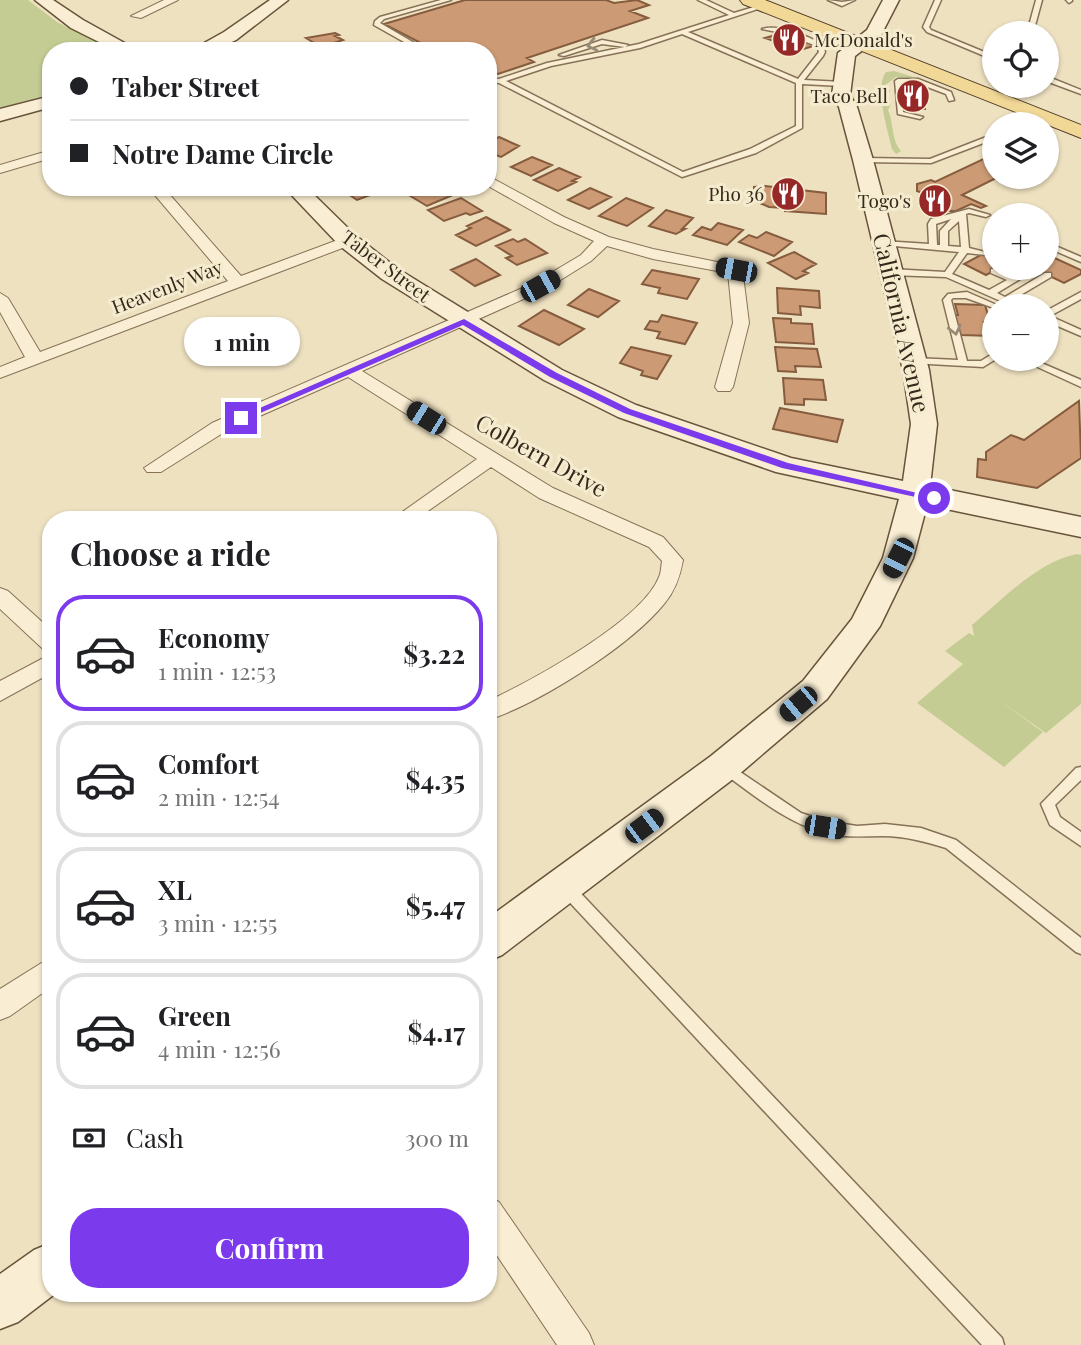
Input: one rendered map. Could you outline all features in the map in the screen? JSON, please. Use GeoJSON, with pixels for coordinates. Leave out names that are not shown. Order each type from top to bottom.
{"type":"FeatureCollection","features":[{"type":"Feature","properties":{"kind":"main road"},"geometry":{"type":"LineString","coordinates":[[43,0],[78,24],[113,42]]}},
{"type":"Feature","properties":{"kind":"main road"},"geometry":{"type":"LineString","coordinates":[[217,42],[230,36],[280,0]]}},
{"type":"Feature","properties":{"kind":"main road"},"geometry":{"type":"LineString","coordinates":[[785,0],[866,60],[982,77]]}},
{"type":"Feature","properties":{"kind":"main road","name":"California Avenue"},"geometry":{"type":"LineString","coordinates":[[848,107],[861,99],[866,60],[891,0]]}},
{"type":"Feature","properties":{"kind":"main road"},"geometry":{"type":"LineString","coordinates":[[756,3],[866,60],[882,66],[929,71],[1031,112]]}},
{"type":"Feature","properties":{"kind":"main road","name":"California Avenue"},"geometry":{"type":"LineString","coordinates":[[497,935],[724,766],[815,690],[864,626],[898,558],[915,494],[924,424],[914,361],[863,160],[848,107],[841,95],[844,60],[848,53],[866,60]]}},
{"type":"Feature","properties":{"kind":"main road"},"geometry":{"type":"LineString","coordinates":[[1040,98],[1081,114]]}},
{"type":"Feature","properties":{"kind":"main road"},"geometry":{"type":"LineString","coordinates":[[0,115],[42,103]]}},
{"type":"Feature","properties":{"kind":"main road"},"geometry":{"type":"LineString","coordinates":[[1059,123],[1081,132]]}},
{"type":"Feature","properties":{"kind":"main road","name":"Taber Street"},"geometry":{"type":"LineString","coordinates":[[302,196],[348,241],[390,274],[554,375],[627,411],[786,466],[1081,527]]}},
{"type":"Feature","properties":{"kind":"main road"},"geometry":{"type":"LineString","coordinates":[[0,1304],[42,1273]]}},
{"type":"Feature","properties":{"kind":"street"},"geometry":{"type":"LineString","coordinates":[[137,16],[173,0]]}},
{"type":"Feature","properties":{"kind":"street"},"geometry":{"type":"LineString","coordinates":[[0,169],[42,157]]}},
{"type":"Feature","properties":{"kind":"street"},"geometry":{"type":"LineString","coordinates":[[497,185],[557,220],[604,240],[652,254],[736,270],[741,323],[724,387]]}},
{"type":"Feature","properties":{"kind":"street"},"geometry":{"type":"LineString","coordinates":[[163,196],[238,283]]}},
{"type":"Feature","properties":{"kind":"street"},"geometry":{"type":"LineString","coordinates":[[154,468],[219,427],[464,321],[570,270],[597,249],[604,240]]}},
{"type":"Feature","properties":{"kind":"street","name":"Heavenly Way"},"geometry":{"type":"LineString","coordinates":[[0,373],[348,241]]}},
{"type":"Feature","properties":{"kind":"street"},"geometry":{"type":"LineString","coordinates":[[0,298],[36,359]]}},
{"type":"Feature","properties":{"kind":"street","name":"Colbern Drive"},"geometry":{"type":"LineString","coordinates":[[350,371],[546,493],[656,542],[673,560],[668,583],[634,619],[552,679],[497,707]]}},
{"type":"Feature","properties":{"kind":"street"},"geometry":{"type":"LineString","coordinates":[[414,511],[491,458]]}},
{"type":"Feature","properties":{"kind":"street"},"geometry":{"type":"LineString","coordinates":[[0,596],[42,635]]}},
{"type":"Feature","properties":{"kind":"street"},"geometry":{"type":"LineString","coordinates":[[0,692],[42,667]]}},
{"type":"Feature","properties":{"kind":"street"},"geometry":{"type":"LineString","coordinates":[[0,1006],[42,976]]}},
{"type":"Feature","properties":{"kind":"street"},"geometry":{"type":"LineString","coordinates":[[497,1226],[577,1345]]}},
{"type":"Feature","properties":{"kind":"lane"},"geometry":{"type":"LineString","coordinates":[[408,42],[377,25],[377,22],[382,18],[448,0]]}},
{"type":"Feature","properties":{"kind":"lane"},"geometry":{"type":"LineString","coordinates":[[701,0],[734,15]]}},
{"type":"Feature","properties":{"kind":"lane"},"geometry":{"type":"LineString","coordinates":[[831,0],[842,4],[850,1]]}},
{"type":"Feature","properties":{"kind":"lane"},"geometry":{"type":"LineString","coordinates":[[938,0],[926,27],[929,31],[982,53]]}},
{"type":"Feature","properties":{"kind":"lane"},"geometry":{"type":"LineString","coordinates":[[1033,21],[1039,0]]}},
{"type":"Feature","properties":{"kind":"lane"},"geometry":{"type":"LineString","coordinates":[[500,81],[549,64],[640,46],[734,15],[756,3]]}},
{"type":"Feature","properties":{"kind":"lane"},"geometry":{"type":"LineString","coordinates":[[497,81],[682,175],[753,151],[800,127],[799,82],[810,64],[813,51],[820,47],[783,31],[765,29]]}},
{"type":"Feature","properties":{"kind":"lane"},"geometry":{"type":"LineString","coordinates":[[682,32],[799,82],[842,84]]}},
{"type":"Feature","properties":{"kind":"lane"},"geometry":{"type":"LineString","coordinates":[[549,64],[552,59],[594,44],[640,46]]}},
{"type":"Feature","properties":{"kind":"lane"},"geometry":{"type":"LineString","coordinates":[[920,117],[900,113],[898,81],[918,81],[949,93],[951,100]]}},
{"type":"Feature","properties":{"kind":"lane"},"geometry":{"type":"LineString","coordinates":[[1059,83],[1081,92]]}},
{"type":"Feature","properties":{"kind":"lane"},"geometry":{"type":"LineString","coordinates":[[863,160],[931,161],[982,141]]}},
{"type":"Feature","properties":{"kind":"lane"},"geometry":{"type":"LineString","coordinates":[[944,248],[943,231],[946,224],[969,211],[982,214]]}},
{"type":"Feature","properties":{"kind":"lane"},"geometry":{"type":"LineString","coordinates":[[933,247],[933,222],[962,215]]}},
{"type":"Feature","properties":{"kind":"lane"},"geometry":{"type":"LineString","coordinates":[[947,275],[960,251],[962,215]]}},
{"type":"Feature","properties":{"kind":"lane"},"geometry":{"type":"LineString","coordinates":[[883,243],[944,248],[978,256],[960,251]]}},
{"type":"Feature","properties":{"kind":"lane"},"geometry":{"type":"LineString","coordinates":[[890,272],[947,275],[989,294]]}},
{"type":"Feature","properties":{"kind":"lane"},"geometry":{"type":"LineString","coordinates":[[1012,294],[1028,280]]}},
{"type":"Feature","properties":{"kind":"lane"},"geometry":{"type":"LineString","coordinates":[[1012,294],[1028,280]]}},
{"type":"Feature","properties":{"kind":"lane"},"geometry":{"type":"LineString","coordinates":[[1012,294],[1028,280]]}},
{"type":"Feature","properties":{"kind":"lane"},"geometry":{"type":"LineString","coordinates":[[963,363],[947,300],[958,294],[982,298]]}},
{"type":"Feature","properties":{"kind":"lane"},"geometry":{"type":"LineString","coordinates":[[1059,308],[1081,295]]}},
{"type":"Feature","properties":{"kind":"lane"},"geometry":{"type":"LineString","coordinates":[[1059,322],[1081,333]]}},
{"type":"Feature","properties":{"kind":"lane"},"geometry":{"type":"LineString","coordinates":[[1059,333],[1081,343]]}},
{"type":"Feature","properties":{"kind":"lane"},"geometry":{"type":"LineString","coordinates":[[914,361],[982,364]]}},
{"type":"Feature","properties":{"kind":"lane"},"geometry":{"type":"LineString","coordinates":[[1052,371],[1081,384]]}},
{"type":"Feature","properties":{"kind":"lane"},"geometry":{"type":"LineString","coordinates":[[724,766],[796,817],[825,827],[857,832],[885,830],[921,834],[951,844],[1081,947]]}},
{"type":"Feature","properties":{"kind":"lane"},"geometry":{"type":"LineString","coordinates":[[1081,772],[1048,804],[1055,821],[1081,840]]}},
{"type":"Feature","properties":{"kind":"lane"},"geometry":{"type":"LineString","coordinates":[[564,885],[995,1345]]}},
{"type":"Feature","properties":{"kind":"green space"},"geometry":{"type":"Polygon","coordinates":[[[0,0],[28,0],[57,22],[96,42],[42,42],[42,96],[0,108],[0,0]]]}},
{"type":"Feature","properties":{"kind":"green space"},"geometry":{"type":"Polygon","coordinates":[[[894,71],[917,78],[896,77],[884,86],[890,90],[888,97],[891,104],[888,110],[901,151],[896,154],[892,149],[885,121],[881,88],[886,72],[894,71]]]}},
{"type":"Feature","properties":{"kind":"green space"},"geometry":{"type":"Polygon","coordinates":[[[1081,555],[1081,704],[1046,733],[997,699],[1043,732],[1004,767],[917,703],[963,664],[945,651],[969,633],[974,636],[972,625],[1034,573],[1062,558],[1081,555]]]}},
{"type":"Feature","properties":{"kind":"building"},"geometry":{"type":"Polygon","coordinates":[[[465,0],[606,0],[614,3],[637,0],[649,5],[630,11],[648,18],[527,58],[534,62],[498,74],[497,42],[419,42],[384,24],[465,0]]]}},
{"type":"Feature","properties":{"kind":"building","name":"McDonald's"},"geometry":{"type":"Polygon","coordinates":[[[786,32],[817,45],[800,50],[765,38],[786,32]]]}},
{"type":"Feature","properties":{"kind":"building"},"geometry":{"type":"Polygon","coordinates":[[[335,33],[339,35],[335,36],[343,40],[313,42],[306,38],[335,33]]]}},
{"type":"Feature","properties":{"kind":"building","name":"Taco Bell"},"geometry":{"type":"Polygon","coordinates":[[[901,84],[923,86],[925,109],[902,107],[901,84]]]}},
{"type":"Feature","properties":{"kind":"building"},"geometry":{"type":"Polygon","coordinates":[[[497,138],[519,146],[501,157],[497,155],[497,138]]]}},
{"type":"Feature","properties":{"kind":"building"},"geometry":{"type":"Polygon","coordinates":[[[532,157],[552,165],[531,176],[511,167],[532,157]]]}},
{"type":"Feature","properties":{"kind":"building"},"geometry":{"type":"Polygon","coordinates":[[[982,160],[982,185],[962,195],[982,204],[982,208],[971,204],[956,211],[939,211],[926,203],[931,201],[925,198],[931,196],[917,191],[917,184],[931,180],[935,182],[982,160]]]}},
{"type":"Feature","properties":{"kind":"building"},"geometry":{"type":"Polygon","coordinates":[[[559,168],[580,177],[558,191],[534,180],[559,168]]]}},
{"type":"Feature","properties":{"kind":"building"},"geometry":{"type":"Polygon","coordinates":[[[754,187],[826,193],[826,214],[785,211],[785,208],[769,207],[753,200],[754,187]]]}},
{"type":"Feature","properties":{"kind":"building"},"geometry":{"type":"Polygon","coordinates":[[[590,188],[611,197],[589,209],[568,200],[590,188]]]}},
{"type":"Feature","properties":{"kind":"building"},"geometry":{"type":"Polygon","coordinates":[[[351,196],[368,196],[357,200],[351,196]]]}},
{"type":"Feature","properties":{"kind":"building"},"geometry":{"type":"Polygon","coordinates":[[[410,196],[450,196],[427,206],[410,196]]]}},
{"type":"Feature","properties":{"kind":"building"},"geometry":{"type":"Polygon","coordinates":[[[461,198],[482,211],[470,215],[466,213],[444,221],[428,210],[461,198]]]}},
{"type":"Feature","properties":{"kind":"building"},"geometry":{"type":"Polygon","coordinates":[[[626,198],[653,208],[627,226],[599,216],[626,198]]]}},
{"type":"Feature","properties":{"kind":"building"},"geometry":{"type":"Polygon","coordinates":[[[666,210],[693,218],[682,229],[685,229],[676,234],[649,226],[666,210]]]}},
{"type":"Feature","properties":{"kind":"building"},"geometry":{"type":"Polygon","coordinates":[[[486,217],[510,230],[476,246],[456,235],[471,228],[467,226],[486,217]]]}},
{"type":"Feature","properties":{"kind":"building"},"geometry":{"type":"Polygon","coordinates":[[[718,223],[743,230],[727,245],[693,235],[702,227],[711,230],[718,223]]]}},
{"type":"Feature","properties":{"kind":"building"},"geometry":{"type":"Polygon","coordinates":[[[766,232],[792,242],[774,256],[739,242],[749,235],[757,238],[766,232]]]}},
{"type":"Feature","properties":{"kind":"building"},"geometry":{"type":"Polygon","coordinates":[[[513,239],[518,242],[525,239],[547,253],[517,265],[506,258],[512,256],[496,246],[513,239]]]}},
{"type":"Feature","properties":{"kind":"building"},"geometry":{"type":"Polygon","coordinates":[[[794,252],[816,264],[803,271],[808,273],[796,279],[768,263],[794,252]]]}},
{"type":"Feature","properties":{"kind":"building"},"geometry":{"type":"Polygon","coordinates":[[[982,254],[982,273],[964,264],[982,254]]]}},
{"type":"Feature","properties":{"kind":"building"},"geometry":{"type":"Polygon","coordinates":[[[476,259],[500,275],[475,286],[451,270],[476,259]]]}},
{"type":"Feature","properties":{"kind":"building"},"geometry":{"type":"Polygon","coordinates":[[[1059,260],[1081,270],[1081,274],[1064,283],[1058,280],[1059,260]]]}},
{"type":"Feature","properties":{"kind":"building"},"geometry":{"type":"Polygon","coordinates":[[[652,270],[699,279],[687,299],[658,293],[660,288],[642,284],[652,270]]]}},
{"type":"Feature","properties":{"kind":"building"},"geometry":{"type":"Polygon","coordinates":[[[777,288],[819,291],[820,308],[800,306],[801,315],[778,313],[777,288]]]}},
{"type":"Feature","properties":{"kind":"building"},"geometry":{"type":"Polygon","coordinates":[[[589,289],[619,301],[598,317],[568,305],[589,289]]]}},
{"type":"Feature","properties":{"kind":"building"},"geometry":{"type":"Polygon","coordinates":[[[955,304],[982,305],[982,336],[961,335],[954,315],[958,315],[955,304]]]}},
{"type":"Feature","properties":{"kind":"building"},"geometry":{"type":"Polygon","coordinates":[[[544,310],[584,329],[559,345],[519,326],[544,310]]]}},
{"type":"Feature","properties":{"kind":"building"},"geometry":{"type":"Polygon","coordinates":[[[662,315],[697,323],[685,344],[657,338],[660,332],[645,329],[650,321],[658,322],[662,315]]]}},
{"type":"Feature","properties":{"kind":"building"},"geometry":{"type":"Polygon","coordinates":[[[773,318],[791,319],[791,323],[812,324],[814,344],[776,342],[773,318]]]}},
{"type":"Feature","properties":{"kind":"building"},"geometry":{"type":"Polygon","coordinates":[[[631,347],[671,356],[657,379],[641,375],[643,371],[620,363],[631,347]]]}},
{"type":"Feature","properties":{"kind":"building"},"geometry":{"type":"Polygon","coordinates":[[[775,347],[817,349],[821,367],[795,366],[796,372],[778,371],[775,347]]]}},
{"type":"Feature","properties":{"kind":"building"},"geometry":{"type":"Polygon","coordinates":[[[783,378],[823,380],[826,400],[804,399],[804,405],[785,404],[783,378]]]}},
{"type":"Feature","properties":{"kind":"building"},"geometry":{"type":"Polygon","coordinates":[[[1079,401],[1081,458],[1037,488],[977,477],[978,459],[986,460],[986,452],[1011,435],[1024,440],[1079,401]]]}},
{"type":"Feature","properties":{"kind":"building"},"geometry":{"type":"Polygon","coordinates":[[[780,408],[843,420],[837,442],[773,429],[780,408]]]}},
{"type":"Feature","properties":{"kind":"place","name":"McDonald's"},"geometry":{"type":"Point","coordinates":[789,40]}},
{"type":"Feature","properties":{"kind":"place","name":"Taco Bell"},"geometry":{"type":"Point","coordinates":[913,96]}},
{"type":"Feature","properties":{"kind":"place","name":"Pho 36"},"geometry":{"type":"Point","coordinates":[788,194]}},
{"type":"Feature","properties":{"kind":"place","name":"Togo's"},"geometry":{"type":"Point","coordinates":[935,201]}},
{"type":"Feature","properties":{"kind":"route"},"geometry":{"type":"LineString","coordinates":[[241,418],[464,321],[554,375],[627,411],[786,466],[934,498]]}}]}
